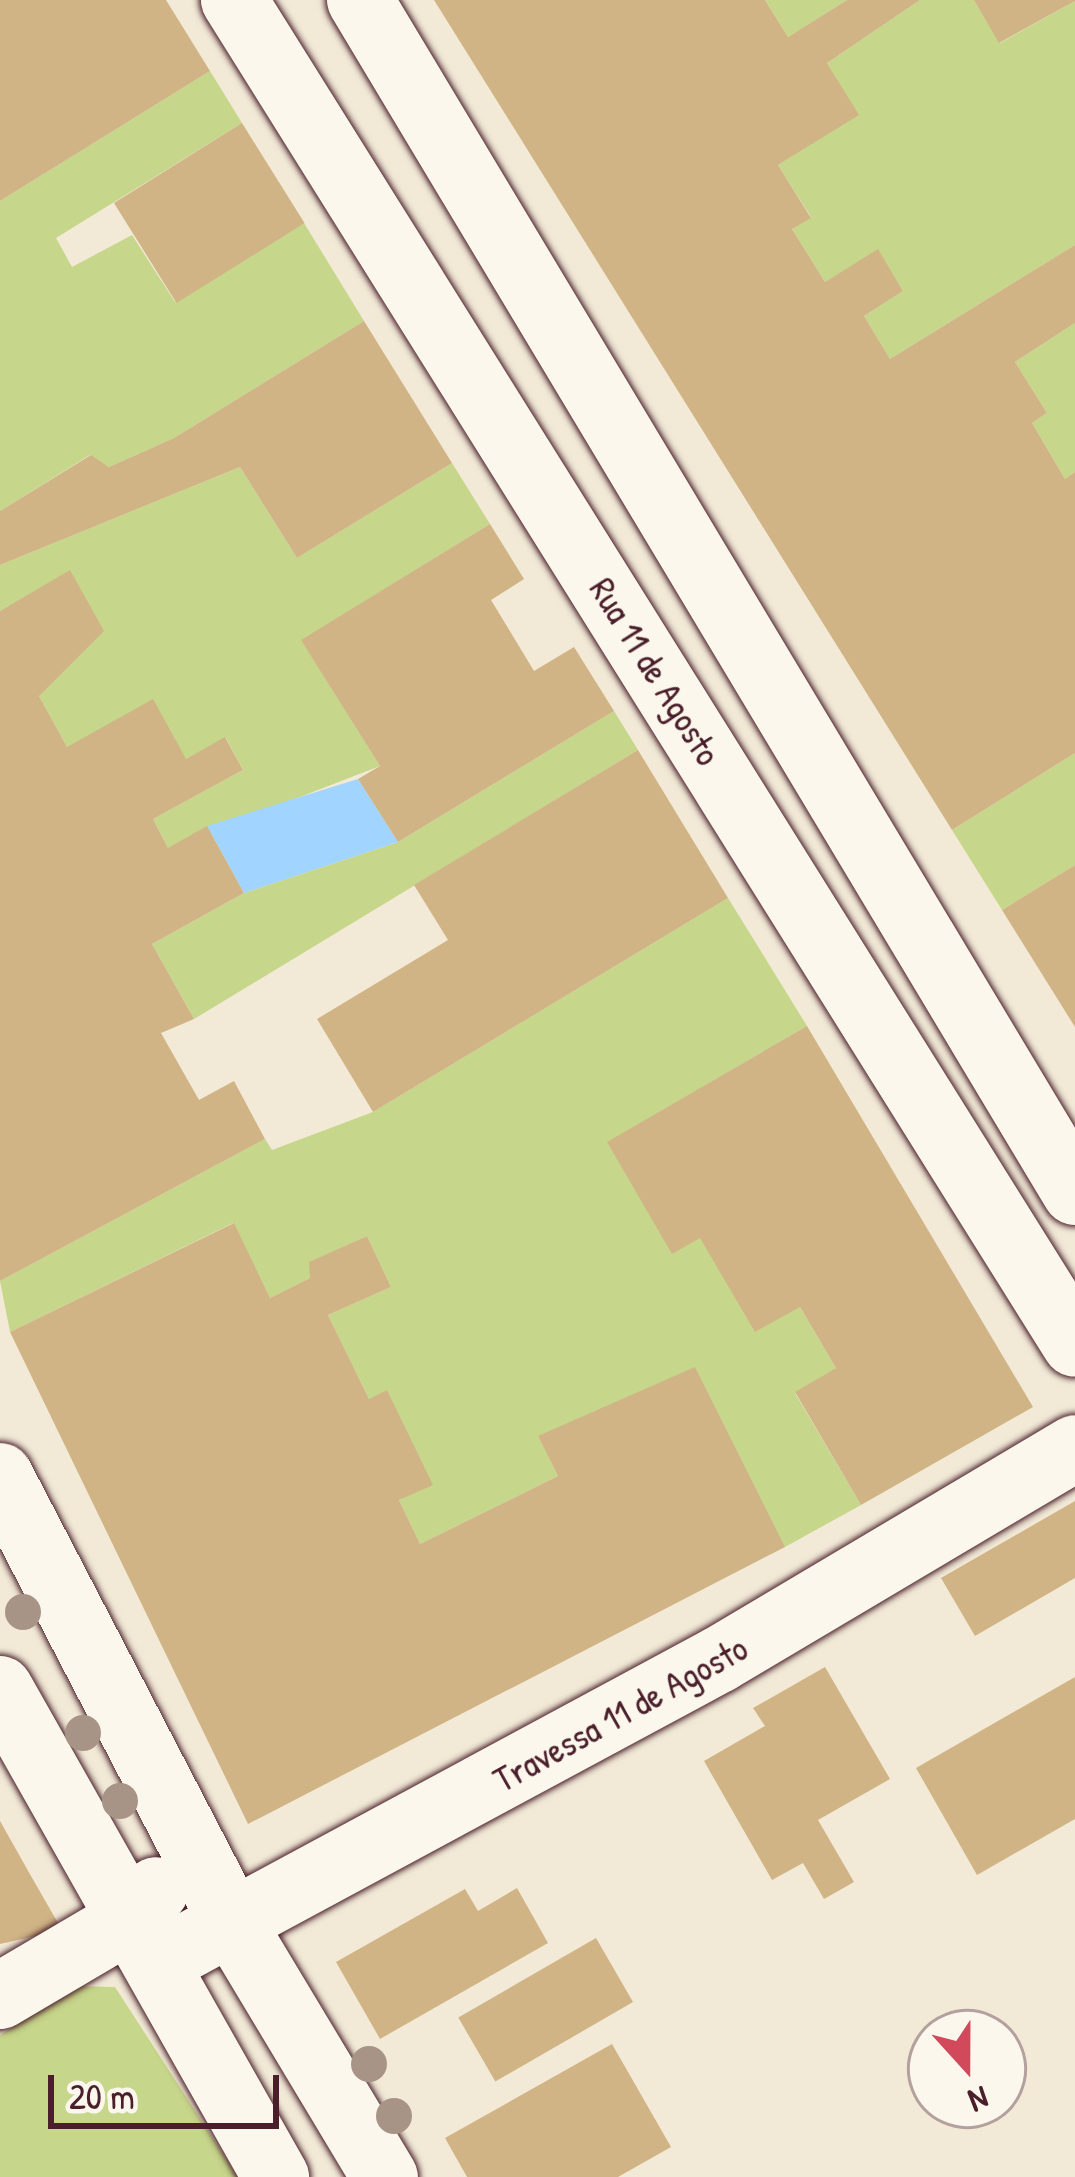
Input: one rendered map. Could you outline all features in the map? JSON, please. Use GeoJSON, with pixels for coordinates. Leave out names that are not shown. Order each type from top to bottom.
{"type":"FeatureCollection","features":[{"type":"Feature","properties":{"kind":"street","name":"Rua 11 de Agosto"},"geometry":{"type":"LineString","coordinates":[[234,0],[470,370],[1075,1344]]}},
{"type":"Feature","properties":{"kind":"street"},"geometry":{"type":"LineString","coordinates":[[360,0],[1075,1192]]}},
{"type":"Feature","properties":{"kind":"street"},"geometry":{"type":"LineString","coordinates":[[470,370],[551,319]]}},
{"type":"Feature","properties":{"kind":"street","name":"Travessa 11 de Agosto"},"geometry":{"type":"LineString","coordinates":[[143,1941],[234,1926],[1075,1448]]}},
{"type":"Feature","properties":{"kind":"street"},"geometry":{"type":"LineString","coordinates":[[0,1475],[234,1926],[386,2177]]}},
{"type":"Feature","properties":{"kind":"street"},"geometry":{"type":"LineString","coordinates":[[0,1689],[276,2177]]}},
{"type":"Feature","properties":{"kind":"street"},"geometry":{"type":"LineString","coordinates":[[0,1996],[143,1941],[194,1846]]}},
{"type":"Feature","properties":{"kind":"green space"},"geometry":{"type":"Polygon","coordinates":[[[765,0],[847,0],[788,37],[765,0]]]}},
{"type":"Feature","properties":{"kind":"green space"},"geometry":{"type":"Polygon","coordinates":[[[920,0],[974,0],[1000,43],[1075,1],[1075,245],[890,359],[864,316],[903,291],[878,250],[825,282],[792,229],[811,217],[778,165],[858,115],[827,63],[920,0]]]}},
{"type":"Feature","properties":{"kind":"green space"},"geometry":{"type":"Polygon","coordinates":[[[210,71],[242,123],[56,238],[72,267],[132,235],[175,302],[304,223],[364,321],[174,438],[109,467],[90,455],[0,511],[0,201],[210,71]]]}},
{"type":"Feature","properties":{"kind":"green space"},"geometry":{"type":"Polygon","coordinates":[[[1075,323],[1075,472],[1065,479],[1032,423],[1047,413],[1015,362],[1075,323]]]}},
{"type":"Feature","properties":{"kind":"green space"},"geometry":{"type":"Polygon","coordinates":[[[452,463],[490,524],[302,640],[380,766],[168,848],[153,819],[243,770],[226,738],[186,759],[67,747],[39,696],[70,571],[0,611],[0,565],[240,467],[297,558],[452,463]]]}},
{"type":"Feature","properties":{"kind":"green space"},"geometry":{"type":"Polygon","coordinates":[[[614,711],[638,750],[194,1019],[152,944],[244,893],[398,842],[614,711]]]}},
{"type":"Feature","properties":{"kind":"green space"},"geometry":{"type":"Polygon","coordinates":[[[1075,753],[1075,865],[1002,910],[952,830],[1075,753]]]}},
{"type":"Feature","properties":{"kind":"green space"},"geometry":{"type":"Polygon","coordinates":[[[728,898],[807,1026],[608,1142],[700,1238],[800,1307],[836,1368],[795,1393],[861,1505],[785,1547],[539,1437],[558,1476],[420,1544],[399,1500],[432,1484],[387,1391],[369,1399],[328,1315],[391,1287],[367,1236],[310,1262],[310,1278],[270,1298],[233,1223],[10,1332],[0,1281],[265,1139],[272,1150],[373,1112],[728,898]]]}},
{"type":"Feature","properties":{"kind":"green space"},"geometry":{"type":"Polygon","coordinates":[[[77,1986],[115,1987],[238,2177],[0,2177],[0,2035],[77,1986]]]}},
{"type":"Feature","properties":{"kind":"water"},"geometry":{"type":"Polygon","coordinates":[[[358,779],[398,842],[244,893],[207,826],[358,779]]]}},
{"type":"Feature","properties":{"kind":"building"},"geometry":{"type":"Polygon","coordinates":[[[0,0],[166,0],[210,71],[0,201],[0,0]]]}},
{"type":"Feature","properties":{"kind":"building"},"geometry":{"type":"Polygon","coordinates":[[[434,0],[765,0],[788,37],[847,0],[920,0],[827,63],[859,115],[778,165],[811,218],[792,229],[825,282],[878,249],[903,291],[864,316],[890,359],[1075,245],[1075,323],[1015,362],[1047,413],[1032,423],[1065,479],[1075,472],[1075,753],[952,830],[434,0]]]}},
{"type":"Feature","properties":{"kind":"building"},"geometry":{"type":"Polygon","coordinates":[[[974,0],[1075,0],[1075,1],[999,43],[974,0]]]}},
{"type":"Feature","properties":{"kind":"building"},"geometry":{"type":"Polygon","coordinates":[[[242,123],[305,223],[176,303],[114,203],[242,123]]]}},
{"type":"Feature","properties":{"kind":"building"},"geometry":{"type":"Polygon","coordinates":[[[364,321],[452,463],[297,558],[240,467],[0,565],[0,511],[91,455],[109,467],[174,438],[364,321]]]}},
{"type":"Feature","properties":{"kind":"building"},"geometry":{"type":"Polygon","coordinates":[[[490,524],[524,579],[491,600],[534,671],[574,647],[614,711],[398,842],[358,779],[380,766],[301,640],[490,524]]]}},
{"type":"Feature","properties":{"kind":"building"},"geometry":{"type":"Polygon","coordinates":[[[70,570],[104,631],[39,696],[67,747],[153,699],[186,759],[225,737],[243,770],[153,819],[168,848],[207,826],[244,893],[152,944],[194,1019],[161,1033],[199,1100],[234,1081],[265,1139],[0,1281],[0,611],[70,570]]]}},
{"type":"Feature","properties":{"kind":"building"},"geometry":{"type":"Polygon","coordinates":[[[638,750],[728,898],[373,1112],[317,1019],[448,940],[414,885],[638,750]]]}},
{"type":"Feature","properties":{"kind":"building"},"geometry":{"type":"Polygon","coordinates":[[[1075,865],[1075,1027],[1002,910],[1075,865]]]}},
{"type":"Feature","properties":{"kind":"building"},"geometry":{"type":"Polygon","coordinates":[[[807,1026],[1033,1407],[861,1505],[795,1392],[836,1368],[800,1307],[755,1332],[700,1238],[672,1254],[607,1142],[807,1026]]]}},
{"type":"Feature","properties":{"kind":"building"},"geometry":{"type":"Polygon","coordinates":[[[234,1223],[270,1298],[310,1278],[309,1262],[367,1236],[391,1287],[328,1315],[369,1399],[387,1390],[433,1485],[399,1500],[420,1544],[558,1476],[538,1436],[695,1367],[785,1547],[248,1824],[10,1332],[234,1223]]]}},
{"type":"Feature","properties":{"kind":"building"},"geometry":{"type":"Polygon","coordinates":[[[1075,1501],[1075,1578],[975,1636],[941,1578],[1075,1501]]]}},
{"type":"Feature","properties":{"kind":"building"},"geometry":{"type":"Polygon","coordinates":[[[825,1667],[890,1779],[818,1820],[854,1882],[824,1899],[803,1863],[772,1880],[704,1761],[765,1726],[753,1708],[825,1667]]]}},
{"type":"Feature","properties":{"kind":"building"},"geometry":{"type":"Polygon","coordinates":[[[1075,1677],[1075,1819],[977,1875],[916,1768],[1075,1677]]]}},
{"type":"Feature","properties":{"kind":"building"},"geometry":{"type":"Polygon","coordinates":[[[0,1821],[31,1876],[62,1930],[0,1944],[0,1821]]]}},
{"type":"Feature","properties":{"kind":"building"},"geometry":{"type":"Polygon","coordinates":[[[517,1888],[548,1943],[380,2039],[336,1962],[465,1889],[478,1911],[517,1888]]]}},
{"type":"Feature","properties":{"kind":"building"},"geometry":{"type":"Polygon","coordinates":[[[596,1938],[633,2002],[495,2082],[458,2017],[596,1938]]]}},
{"type":"Feature","properties":{"kind":"building"},"geometry":{"type":"Polygon","coordinates":[[[612,2044],[671,2147],[618,2177],[467,2177],[445,2138],[612,2044]]]}}]}
